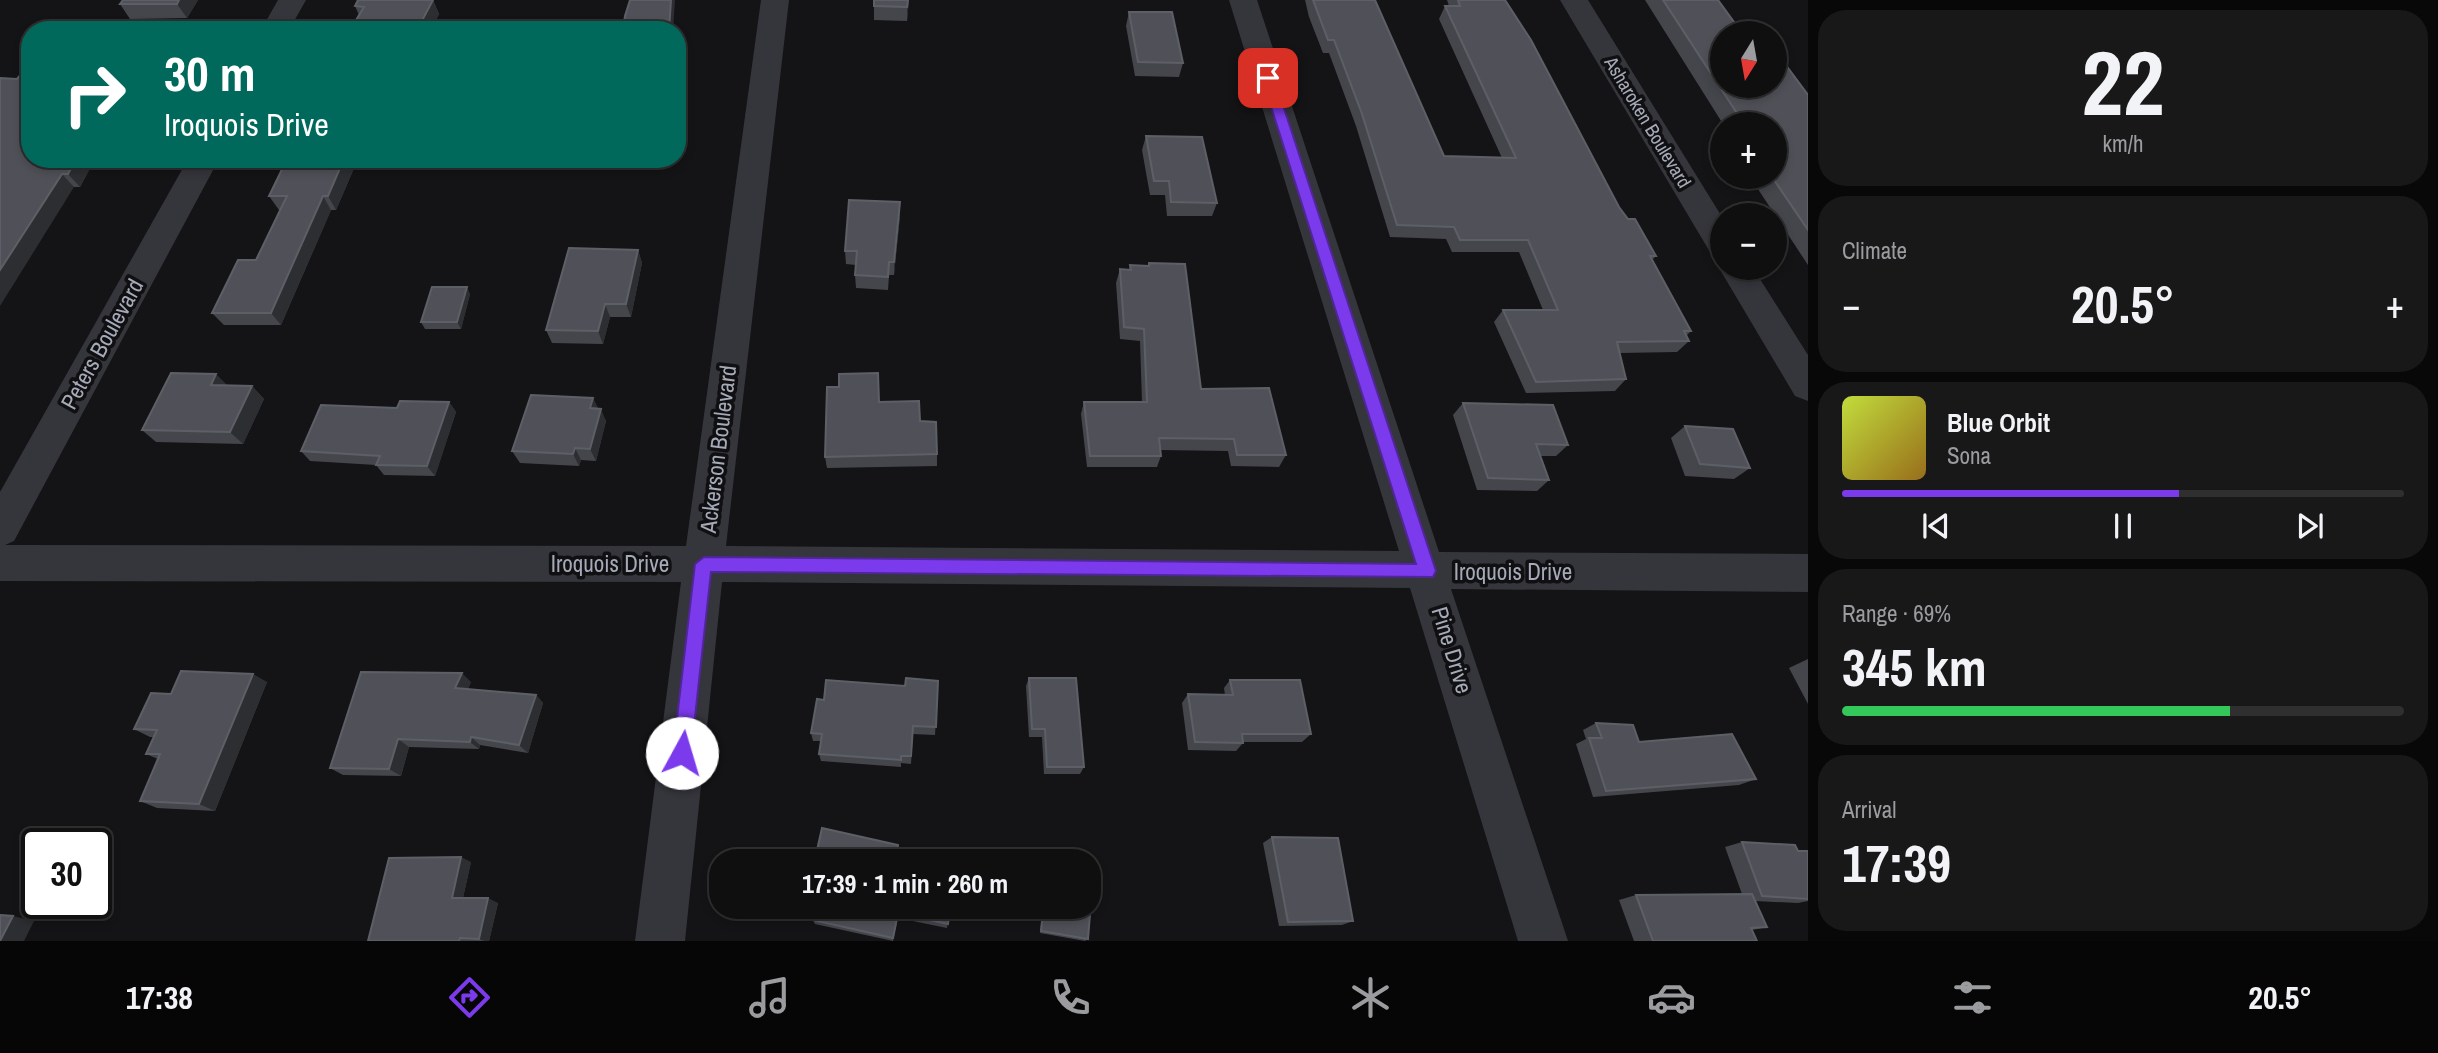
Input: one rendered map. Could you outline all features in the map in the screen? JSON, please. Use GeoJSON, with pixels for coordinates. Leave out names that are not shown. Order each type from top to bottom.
{"type":"FeatureCollection","features":[{"type":"Feature","properties":{"kind":"street"},"geometry":{"type":"LineString","coordinates":[[280,21],[292,0]]}},
{"type":"Feature","properties":{"kind":"street","name":"Ackerson Boulevard"},"geometry":{"type":"LineString","coordinates":[[660,941],[775,0]]}},
{"type":"Feature","properties":{"kind":"street","name":"Pine Drive"},"geometry":{"type":"LineString","coordinates":[[1243,0],[1543,941]]}},
{"type":"Feature","properties":{"kind":"street","name":"Asharoken Boulevard"},"geometry":{"type":"LineString","coordinates":[[1574,0],[1710,224]]}},
{"type":"Feature","properties":{"kind":"street","name":"Peters Boulevard"},"geometry":{"type":"LineString","coordinates":[[0,530],[199,168]]}},
{"type":"Feature","properties":{"kind":"street"},"geometry":{"type":"LineString","coordinates":[[1743,280],[1808,386]]}},
{"type":"Feature","properties":{"kind":"street","name":"Iroquois Drive"},"geometry":{"type":"LineString","coordinates":[[0,563],[704,564],[1808,573]]}},
{"type":"Feature","properties":{"kind":"building"},"geometry":{"type":"Polygon","coordinates":[[[123,0],[179,0],[177,4],[120,4],[123,0]]]}},
{"type":"Feature","properties":{"kind":"building"},"geometry":{"type":"Polygon","coordinates":[[[358,0],[433,0],[422,21],[355,21],[364,7],[355,6],[358,0]]]}},
{"type":"Feature","properties":{"kind":"building"},"geometry":{"type":"Polygon","coordinates":[[[630,0],[671,0],[670,21],[624,21],[630,0]]]}},
{"type":"Feature","properties":{"kind":"building"},"geometry":{"type":"Polygon","coordinates":[[[874,0],[908,0],[907,7],[874,6],[874,0]]]}},
{"type":"Feature","properties":{"kind":"building"},"geometry":{"type":"Polygon","coordinates":[[[1313,0],[1375,0],[1444,156],[1516,158],[1445,6],[1460,6],[1458,0],[1505,0],[1531,40],[1619,207],[1628,219],[1635,219],[1656,256],[1650,256],[1691,331],[1684,331],[1689,341],[1617,342],[1626,379],[1536,382],[1503,310],[1558,310],[1528,240],[1460,240],[1454,227],[1397,225],[1362,114],[1334,40],[1328,40],[1313,0]]]}},
{"type":"Feature","properties":{"kind":"building"},"geometry":{"type":"Polygon","coordinates":[[[1663,0],[1718,0],[1733,21],[1710,21],[1710,72],[1663,0]]]}},
{"type":"Feature","properties":{"kind":"building"},"geometry":{"type":"Polygon","coordinates":[[[1129,12],[1172,12],[1183,63],[1138,62],[1129,12]]]}},
{"type":"Feature","properties":{"kind":"building"},"geometry":{"type":"Polygon","coordinates":[[[1787,67],[1808,95],[1808,230],[1780,189],[1787,189],[1787,112],[1736,112],[1727,98],[1787,98],[1787,67]]]}},
{"type":"Feature","properties":{"kind":"building"},"geometry":{"type":"Polygon","coordinates":[[[21,74],[21,168],[71,168],[68,174],[62,174],[0,270],[0,78],[17,79],[21,74]]]}},
{"type":"Feature","properties":{"kind":"building"},"geometry":{"type":"Polygon","coordinates":[[[1146,136],[1202,137],[1217,203],[1171,202],[1169,181],[1154,181],[1146,136]]]}},
{"type":"Feature","properties":{"kind":"building"},"geometry":{"type":"Polygon","coordinates":[[[283,168],[340,168],[328,196],[323,196],[271,313],[212,313],[238,260],[256,260],[287,196],[269,196],[283,168]]]}},
{"type":"Feature","properties":{"kind":"building"},"geometry":{"type":"Polygon","coordinates":[[[849,200],[900,202],[894,262],[889,262],[888,277],[855,275],[857,251],[845,251],[849,200]]]}},
{"type":"Feature","properties":{"kind":"building"},"geometry":{"type":"Polygon","coordinates":[[[569,248],[638,250],[626,304],[605,304],[598,331],[546,330],[569,248]]]}},
{"type":"Feature","properties":{"kind":"building"},"geometry":{"type":"Polygon","coordinates":[[[1149,263],[1185,264],[1201,389],[1269,388],[1286,455],[1237,455],[1234,439],[1159,438],[1161,456],[1090,456],[1084,402],[1147,402],[1144,329],[1124,327],[1120,269],[1131,270],[1130,265],[1149,266],[1149,263]]]}},
{"type":"Feature","properties":{"kind":"building"},"geometry":{"type":"Polygon","coordinates":[[[432,287],[467,287],[457,322],[421,322],[432,287]]]}},
{"type":"Feature","properties":{"kind":"building"},"geometry":{"type":"Polygon","coordinates":[[[171,373],[216,374],[211,385],[252,386],[230,432],[142,430],[171,373]]]}},
{"type":"Feature","properties":{"kind":"building"},"geometry":{"type":"Polygon","coordinates":[[[878,373],[879,402],[919,401],[920,421],[936,422],[937,454],[825,457],[827,387],[839,387],[839,374],[878,373]]]}},
{"type":"Feature","properties":{"kind":"building"},"geometry":{"type":"Polygon","coordinates":[[[531,395],[593,398],[590,408],[601,409],[590,449],[575,448],[573,454],[512,451],[531,395]]]}},
{"type":"Feature","properties":{"kind":"building"},"geometry":{"type":"Polygon","coordinates":[[[400,401],[449,402],[427,466],[376,465],[380,456],[301,451],[321,405],[397,408],[400,401]]]}},
{"type":"Feature","properties":{"kind":"building"},"geometry":{"type":"Polygon","coordinates":[[[1463,403],[1553,405],[1568,445],[1536,444],[1549,480],[1488,478],[1463,403]]]}},
{"type":"Feature","properties":{"kind":"building"},"geometry":{"type":"Polygon","coordinates":[[[1685,426],[1733,429],[1750,468],[1700,464],[1685,426]]]}},
{"type":"Feature","properties":{"kind":"building"},"geometry":{"type":"Polygon","coordinates":[[[181,671],[253,674],[199,804],[140,801],[160,754],[146,754],[157,730],[134,729],[151,693],[171,694],[181,671]]]}},
{"type":"Feature","properties":{"kind":"building"},"geometry":{"type":"Polygon","coordinates":[[[361,672],[462,673],[455,688],[536,695],[519,745],[471,737],[470,742],[398,739],[389,769],[330,768],[361,672]]]}},
{"type":"Feature","properties":{"kind":"building"},"geometry":{"type":"Polygon","coordinates":[[[906,678],[938,681],[936,727],[913,726],[911,756],[901,756],[901,760],[819,754],[822,734],[811,733],[817,699],[824,700],[826,680],[905,686],[906,678]]]}},
{"type":"Feature","properties":{"kind":"building"},"geometry":{"type":"Polygon","coordinates":[[[1029,678],[1076,678],[1084,767],[1047,767],[1045,729],[1032,729],[1029,678]]]}},
{"type":"Feature","properties":{"kind":"building"},"geometry":{"type":"Polygon","coordinates":[[[1230,680],[1300,680],[1311,734],[1242,734],[1243,743],[1195,742],[1188,694],[1233,695],[1230,680]]]}},
{"type":"Feature","properties":{"kind":"building"},"geometry":{"type":"Polygon","coordinates":[[[1596,723],[1633,725],[1639,742],[1732,734],[1756,779],[1606,791],[1589,738],[1602,738],[1596,723]]]}},
{"type":"Feature","properties":{"kind":"building"},"geometry":{"type":"Polygon","coordinates":[[[822,828],[898,845],[898,849],[817,849],[822,828]]]}},
{"type":"Feature","properties":{"kind":"building"},"geometry":{"type":"Polygon","coordinates":[[[1272,837],[1338,838],[1353,921],[1288,922],[1272,837]]]}},
{"type":"Feature","properties":{"kind":"building"},"geometry":{"type":"Polygon","coordinates":[[[1742,842],[1795,845],[1798,851],[1808,851],[1808,899],[1762,896],[1742,842]]]}},
{"type":"Feature","properties":{"kind":"building"},"geometry":{"type":"Polygon","coordinates":[[[461,857],[452,898],[488,898],[479,939],[368,941],[389,858],[461,857]]]}},
{"type":"Feature","properties":{"kind":"building"},"geometry":{"type":"Polygon","coordinates":[[[1752,894],[1767,927],[1751,928],[1757,941],[1653,941],[1636,895],[1752,894]]]}},
{"type":"Feature","properties":{"kind":"building"},"geometry":{"type":"Polygon","coordinates":[[[0,915],[13,916],[0,941],[0,915]]]}},
{"type":"Feature","properties":{"kind":"building"},"geometry":{"type":"Polygon","coordinates":[[[813,919],[897,919],[893,938],[813,919]]]}},
{"type":"Feature","properties":{"kind":"building"},"geometry":{"type":"Polygon","coordinates":[[[925,919],[949,919],[948,924],[925,919]]]}},
{"type":"Feature","properties":{"kind":"building"},"geometry":{"type":"Polygon","coordinates":[[[1042,919],[1090,919],[1088,939],[1041,931],[1042,919]]]}},
{"type":"Feature","properties":{"kind":"route"},"geometry":{"type":"LineString","coordinates":[[682,753],[704,564],[1427,571],[1268,78]]}}]}
